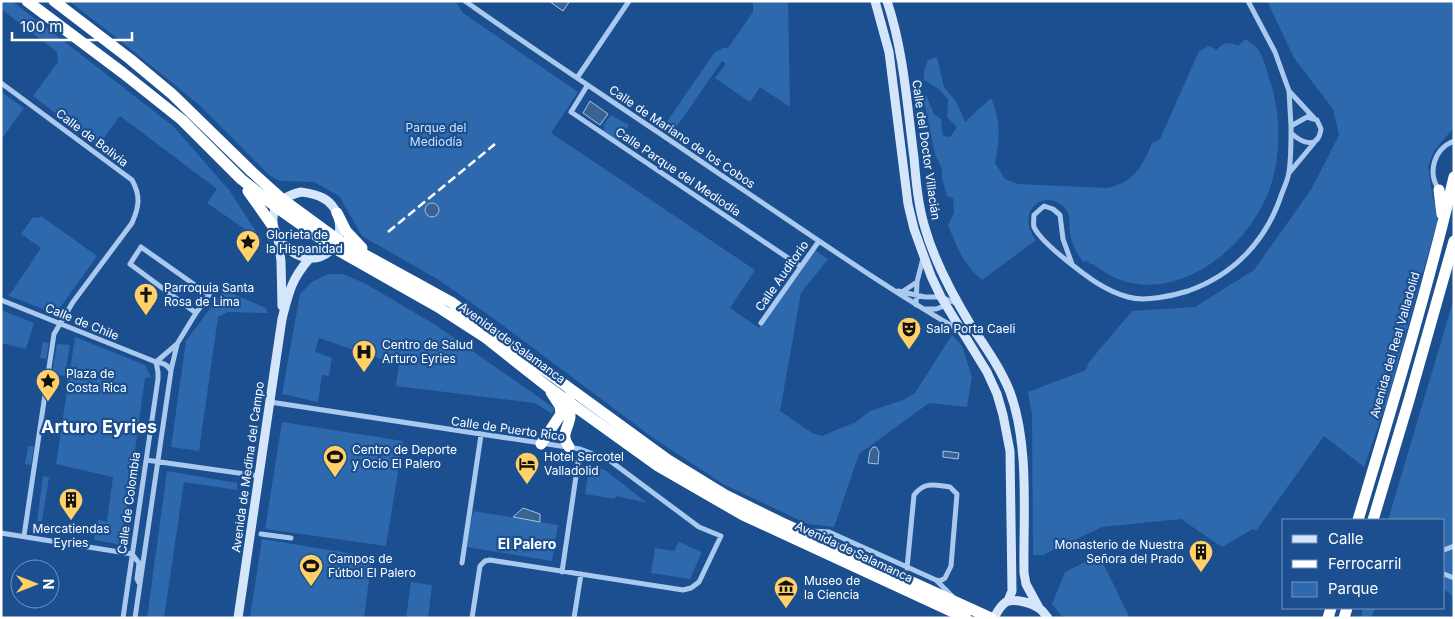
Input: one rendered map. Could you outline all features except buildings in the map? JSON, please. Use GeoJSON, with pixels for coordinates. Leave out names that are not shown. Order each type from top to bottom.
{"type":"FeatureCollection","features":[{"type":"Feature","properties":{"kind":"highway","name":"Avenida de Salamanca"},"geometry":{"type":"LineString","coordinates":[[27,1],[124,73],[182,120],[241,179],[279,203],[336,244],[486,338],[548,387],[658,466],[726,507],[961,617]]}},
{"type":"Feature","properties":{"kind":"highway","name":"Avenida de Salamanca"},"geometry":{"type":"LineString","coordinates":[[54,1],[172,94],[252,172],[279,203]]}},
{"type":"Feature","properties":{"kind":"highway","name":"Avenida del Real Valladolid"},"geometry":{"type":"LineString","coordinates":[[1358,519],[1451,199],[1454,176]]}},
{"type":"Feature","properties":{"kind":"highway"},"geometry":{"type":"LineString","coordinates":[[241,179],[272,225]]}},
{"type":"Feature","properties":{"kind":"highway"},"geometry":{"type":"LineString","coordinates":[[1439,190],[1443,223]]}},
{"type":"Feature","properties":{"kind":"highway"},"geometry":{"type":"LineString","coordinates":[[337,213],[346,231],[370,257]]}},
{"type":"Feature","properties":{"kind":"highway"},"geometry":{"type":"LineString","coordinates":[[1373,519],[1454,241]]}},
{"type":"Feature","properties":{"kind":"highway","name":"Avenida de Salamanca"},"geometry":{"type":"LineString","coordinates":[[336,244],[370,257],[451,302],[638,440],[725,495],[992,618]]}},
{"type":"Feature","properties":{"kind":"highway"},"geometry":{"type":"LineString","coordinates":[[541,444],[561,414],[560,406],[548,387]]}},
{"type":"Feature","properties":{"kind":"highway"},"geometry":{"type":"LineString","coordinates":[[567,387],[570,402],[570,418],[564,431],[565,441],[574,448]]}},
{"type":"Feature","properties":{"kind":"highway"},"geometry":{"type":"LineString","coordinates":[[570,418],[586,414]]}},
{"type":"Feature","properties":{"kind":"street","name":"Calle de Mariano de los Cobos"},"geometry":{"type":"LineString","coordinates":[[465,1],[587,86],[889,288],[961,331]]}},
{"type":"Feature","properties":{"kind":"street"},"geometry":{"type":"LineString","coordinates":[[576,78],[629,1]]}},
{"type":"Feature","properties":{"kind":"street","name":"Calle del Doctor Villacián"},"geometry":{"type":"LineString","coordinates":[[874,1],[889,52],[908,204],[923,258],[961,331],[987,372],[997,394],[1003,415],[1010,451],[1012,591],[1008,601]]}},
{"type":"Feature","properties":{"kind":"street","name":"Calle del Doctor Villacián"},"geometry":{"type":"LineString","coordinates":[[887,1],[900,48],[918,199],[924,227],[930,245],[951,290],[999,368],[1010,392],[1016,416],[1022,458],[1024,573],[1026,584],[1039,608],[1048,618]]}},
{"type":"Feature","properties":{"kind":"street"},"geometry":{"type":"LineString","coordinates":[[1072,264],[1063,239],[1060,215],[1053,209],[1044,206],[1034,215],[1034,226],[1058,254],[1093,281],[1129,298],[1153,298],[1175,295],[1197,288],[1222,275],[1242,260],[1261,239],[1276,212],[1289,174],[1291,126],[1289,91],[1275,52],[1248,1]]}},
{"type":"Feature","properties":{"kind":"street","name":"Calle de Bolivia"},"geometry":{"type":"LineString","coordinates":[[1,83],[132,180],[139,198],[137,211],[132,223],[73,302],[54,334],[24,536]]}},
{"type":"Feature","properties":{"kind":"street","name":"Calle Parque del Mediodía"},"geometry":{"type":"LineString","coordinates":[[587,86],[570,112],[800,266]]}},
{"type":"Feature","properties":{"kind":"street"},"geometry":{"type":"LineString","coordinates":[[1289,91],[1319,123],[1321,129],[1320,136],[1289,174]]}},
{"type":"Feature","properties":{"kind":"street"},"geometry":{"type":"LineString","coordinates":[[1291,126],[1303,118],[1314,118]]}},
{"type":"Feature","properties":{"kind":"street"},"geometry":{"type":"LineString","coordinates":[[1291,134],[1304,143],[1315,142]]}},
{"type":"Feature","properties":{"kind":"street"},"geometry":{"type":"LineString","coordinates":[[1451,199],[1439,190],[1433,171],[1435,160],[1440,150],[1454,141]]}},
{"type":"Feature","properties":{"kind":"street"},"geometry":{"type":"LineString","coordinates":[[301,192],[325,198],[337,213],[340,223],[336,244],[325,255],[309,259],[288,248],[278,239],[272,225],[279,203],[289,194],[301,192]]}},
{"type":"Feature","properties":{"kind":"street","name":"Avenida de Medina del Campo"},"geometry":{"type":"LineString","coordinates":[[278,239],[282,319]]}},
{"type":"Feature","properties":{"kind":"street","name":"Calle Auditorio"},"geometry":{"type":"LineString","coordinates":[[761,324],[819,240]]}},
{"type":"Feature","properties":{"kind":"street","name":"Calle de Colombia"},"geometry":{"type":"LineString","coordinates":[[123,618],[158,379],[156,362],[177,344],[209,295],[141,246],[130,264],[196,313]]}},
{"type":"Feature","properties":{"kind":"street"},"geometry":{"type":"LineString","coordinates":[[916,304],[917,282],[923,258]]}},
{"type":"Feature","properties":{"kind":"street","name":"Avenida de Medina del Campo"},"geometry":{"type":"LineString","coordinates":[[238,618],[282,319],[290,286],[296,274],[309,259]]}},
{"type":"Feature","properties":{"kind":"street"},"geometry":{"type":"LineString","coordinates":[[902,292],[917,282]]}},
{"type":"Feature","properties":{"kind":"street","name":"Calle de Mariano de los Cobos"},"geometry":{"type":"LineString","coordinates":[[889,288],[915,296],[959,305]]}},
{"type":"Feature","properties":{"kind":"street"},"geometry":{"type":"LineString","coordinates":[[946,301],[951,290]]}},
{"type":"Feature","properties":{"kind":"street","name":"Calle de Chile"},"geometry":{"type":"LineString","coordinates":[[1,300],[156,362]]}},
{"type":"Feature","properties":{"kind":"street","name":"Calle de Mariano de los Cobos"},"geometry":{"type":"LineString","coordinates":[[924,309],[936,309],[946,301]]}},
{"type":"Feature","properties":{"kind":"street","name":"Calle de Colombia"},"geometry":{"type":"LineString","coordinates":[[135,618],[171,371],[177,344]]}},
{"type":"Feature","properties":{"kind":"street"},"geometry":{"type":"LineString","coordinates":[[156,362],[168,366],[171,371]]}},
{"type":"Feature","properties":{"kind":"street","name":"Calle de Puerto Rico"},"geometry":{"type":"LineString","coordinates":[[270,402],[574,448],[609,460],[699,527],[720,536],[699,582],[688,589],[581,574]]}},
{"type":"Feature","properties":{"kind":"street"},"geometry":{"type":"LineString","coordinates":[[462,563],[481,435]]}},
{"type":"Feature","properties":{"kind":"street"},"geometry":{"type":"LineString","coordinates":[[562,572],[574,448]]}},
{"type":"Feature","properties":{"kind":"street"},"geometry":{"type":"LineString","coordinates":[[146,460],[258,476]]}},
{"type":"Feature","properties":{"kind":"street"},"geometry":{"type":"LineString","coordinates":[[906,568],[914,495],[925,484],[950,486],[956,494],[951,566],[945,578],[936,580]]}},
{"type":"Feature","properties":{"kind":"street"},"geometry":{"type":"LineString","coordinates":[[1,532],[132,554],[139,563],[137,579],[139,588],[127,589]]}},
{"type":"Feature","properties":{"kind":"street","name":"Avenida de Salamanca"},"geometry":{"type":"LineString","coordinates":[[803,532],[829,532],[936,580],[957,601]]}},
{"type":"Feature","properties":{"kind":"street"},"geometry":{"type":"LineString","coordinates":[[260,534],[291,538]]}},
{"type":"Feature","properties":{"kind":"street"},"geometry":{"type":"LineString","coordinates":[[472,618],[480,566],[485,561],[490,560],[581,574],[574,618]]}},
{"type":"Feature","properties":{"kind":"street"},"geometry":{"type":"LineString","coordinates":[[992,618],[999,608],[1008,601],[1017,601],[1039,608]]}},
{"type":"Feature","properties":{"kind":"green space"},"geometry":{"type":"Polygon","coordinates":[[[1,1],[12,1],[173,126],[229,190],[262,241],[207,203],[217,189],[120,116],[98,146],[33,96],[58,62],[57,52],[1,9],[1,1]]]}},
{"type":"Feature","properties":{"kind":"green space","name":"Parque del Mediodía"},"geometry":{"type":"Polygon","coordinates":[[[69,1],[455,1],[463,13],[578,92],[551,133],[755,270],[730,308],[759,328],[813,249],[828,259],[801,293],[780,411],[812,433],[822,436],[856,422],[870,411],[903,400],[915,393],[952,335],[962,346],[972,377],[967,407],[929,403],[859,454],[834,527],[808,524],[723,484],[652,437],[439,280],[362,236],[339,196],[314,182],[280,181],[269,175],[198,104],[69,1]]]}},
{"type":"Feature","properties":{"kind":"green space"},"geometry":{"type":"Polygon","coordinates":[[[753,1],[788,1],[790,107],[760,87],[750,102],[715,78],[726,64],[722,61],[673,132],[664,126],[714,53],[723,48],[728,48],[753,12],[753,1]]]}},
{"type":"Feature","properties":{"kind":"green space"},"geometry":{"type":"Polygon","coordinates":[[[1267,1],[1454,1],[1454,127],[1434,151],[1428,166],[1433,199],[1438,211],[1437,222],[1388,398],[1364,467],[1324,436],[1256,531],[1253,529],[1222,547],[1181,519],[1102,527],[1043,555],[1033,555],[1032,414],[1028,392],[1086,370],[1089,362],[1132,311],[1195,307],[1254,270],[1312,188],[1339,135],[1333,109],[1294,58],[1267,1]]]}},
{"type":"Feature","properties":{"kind":"green space"},"geometry":{"type":"Polygon","coordinates":[[[1246,39],[1257,48],[1264,61],[1275,99],[1278,132],[1276,165],[1267,196],[1246,231],[1229,249],[1209,265],[1187,277],[1163,283],[1139,284],[1116,278],[1087,261],[1083,262],[1072,241],[1066,209],[1055,201],[1047,200],[1034,206],[1030,213],[1028,221],[1030,230],[1036,240],[982,280],[965,262],[948,225],[954,213],[953,198],[947,196],[942,179],[942,169],[935,154],[923,96],[926,95],[934,114],[941,119],[943,136],[950,137],[957,127],[947,117],[948,99],[939,89],[924,80],[924,71],[928,60],[937,57],[944,87],[957,103],[965,122],[991,98],[997,115],[999,130],[995,163],[1005,179],[1018,184],[1107,188],[1116,186],[1130,178],[1141,166],[1152,143],[1160,139],[1199,51],[1209,46],[1217,50],[1222,45],[1227,44],[1238,46],[1246,39]]]}},
{"type":"Feature","properties":{"kind":"green space"},"geometry":{"type":"Polygon","coordinates":[[[1,92],[24,108],[1,140],[1,92]]]}},
{"type":"Feature","properties":{"kind":"green space"},"geometry":{"type":"Polygon","coordinates":[[[611,115],[629,125],[618,141],[603,131],[605,127],[603,126],[611,115]]]}},
{"type":"Feature","properties":{"kind":"green space"},"geometry":{"type":"Polygon","coordinates":[[[41,216],[97,256],[59,309],[48,311],[7,295],[11,293],[41,248],[21,234],[33,217],[40,218],[41,216]]]}},
{"type":"Feature","properties":{"kind":"green space"},"geometry":{"type":"Polygon","coordinates":[[[328,274],[343,274],[366,284],[434,324],[554,408],[552,414],[535,403],[396,386],[399,365],[319,338],[315,352],[332,358],[329,376],[322,375],[318,402],[282,394],[300,294],[312,282],[328,274]]]}},
{"type":"Feature","properties":{"kind":"green space"},"geometry":{"type":"Polygon","coordinates":[[[226,291],[266,308],[268,313],[228,312],[218,317],[199,451],[171,447],[186,341],[220,295],[226,291]]]}},
{"type":"Feature","properties":{"kind":"green space"},"geometry":{"type":"Polygon","coordinates":[[[1454,298],[1454,597],[1445,590],[1445,519],[1388,519],[1454,298]]]}},
{"type":"Feature","properties":{"kind":"green space"},"geometry":{"type":"Polygon","coordinates":[[[1,310],[34,323],[26,349],[1,343],[1,310]]]}},
{"type":"Feature","properties":{"kind":"green space"},"geometry":{"type":"Polygon","coordinates":[[[75,337],[145,365],[151,377],[145,378],[122,545],[94,540],[98,520],[107,522],[113,477],[56,464],[75,337]]]}},
{"type":"Feature","properties":{"kind":"green space"},"geometry":{"type":"Polygon","coordinates":[[[43,342],[49,343],[46,359],[40,358],[43,342]]]}},
{"type":"Feature","properties":{"kind":"green space"},"geometry":{"type":"Polygon","coordinates":[[[57,344],[70,345],[65,376],[52,374],[57,344]]]}},
{"type":"Feature","properties":{"kind":"green space","name":"Centro de Deporte y Ocio El Palero"},"geometry":{"type":"Polygon","coordinates":[[[282,422],[403,441],[386,546],[265,529],[282,422]]]}},
{"type":"Feature","properties":{"kind":"green space"},"geometry":{"type":"Polygon","coordinates":[[[28,446],[34,446],[31,465],[25,464],[28,446]]]}},
{"type":"Feature","properties":{"kind":"green space"},"geometry":{"type":"Polygon","coordinates":[[[589,466],[605,470],[647,503],[616,496],[615,499],[585,494],[589,466]]]}},
{"type":"Feature","properties":{"kind":"green space"},"geometry":{"type":"Polygon","coordinates":[[[167,471],[237,483],[237,490],[184,482],[164,618],[147,618],[167,471]]]}},
{"type":"Feature","properties":{"kind":"green space"},"geometry":{"type":"Polygon","coordinates":[[[43,476],[49,477],[42,521],[37,521],[43,476]]]}},
{"type":"Feature","properties":{"kind":"green space"},"geometry":{"type":"Polygon","coordinates":[[[473,511],[558,525],[552,561],[467,547],[473,511]]]}},
{"type":"Feature","properties":{"kind":"green space","name":"Campos de Fútbol El Palero"},"geometry":{"type":"Polygon","coordinates":[[[262,539],[372,557],[364,618],[250,618],[262,539]]]}},
{"type":"Feature","properties":{"kind":"green space"},"geometry":{"type":"Polygon","coordinates":[[[679,542],[702,552],[690,579],[651,573],[655,548],[674,551],[679,542]]]}},
{"type":"Feature","properties":{"kind":"green space"},"geometry":{"type":"Polygon","coordinates":[[[1099,555],[1130,618],[1063,618],[1052,604],[1065,572],[1099,555]]]}},
{"type":"Feature","properties":{"kind":"green space"},"geometry":{"type":"Polygon","coordinates":[[[411,582],[432,585],[428,618],[406,618],[411,582]]]}},
{"type":"Feature","properties":{"kind":"green space"},"geometry":{"type":"Polygon","coordinates":[[[1363,609],[1375,609],[1370,618],[1361,618],[1363,609]]]}},
{"type":"Feature","properties":{"kind":"shaded area"},"geometry":{"type":"Polygon","coordinates":[[[549,1],[570,1],[563,11],[549,1]]]}},
{"type":"Feature","properties":{"kind":"shaded area"},"geometry":{"type":"Polygon","coordinates":[[[590,101],[608,114],[600,125],[583,113],[590,101]]]}},
{"type":"Feature","properties":{"kind":"shaded area"},"geometry":{"type":"Polygon","coordinates":[[[432,203],[437,205],[439,210],[437,215],[432,217],[427,215],[425,210],[427,205],[432,203]]]}},
{"type":"Feature","properties":{"kind":"shaded area"},"geometry":{"type":"Polygon","coordinates":[[[873,447],[876,447],[879,452],[878,464],[868,463],[870,451],[873,447]]]}},
{"type":"Feature","properties":{"kind":"shaded area"},"geometry":{"type":"Polygon","coordinates":[[[943,451],[959,453],[958,459],[943,457],[943,451]]]}},
{"type":"Feature","properties":{"kind":"shaded area"},"geometry":{"type":"Polygon","coordinates":[[[523,508],[540,514],[540,522],[513,517],[523,508]]]}},
{"type":"Feature","properties":{"kind":"railway"},"geometry":{"type":"LineString","coordinates":[[388,232],[495,144]]}},
{"type":"Feature","properties":{"kind":"place","name":"Glorieta de la Hispanidad"},"geometry":{"type":"Point","coordinates":[248,263]}},
{"type":"Feature","properties":{"kind":"place","name":"Parroquia Santa Rosa de Lima"},"geometry":{"type":"Point","coordinates":[146,316]}},
{"type":"Feature","properties":{"kind":"place","name":"Sala Porta Caeli"},"geometry":{"type":"Point","coordinates":[909,350]}},
{"type":"Feature","properties":{"kind":"place","name":"Centro de Salud Arturo Eyries"},"geometry":{"type":"Point","coordinates":[364,373]}},
{"type":"Feature","properties":{"kind":"place","name":"Plaza de Costa Rica"},"geometry":{"type":"Point","coordinates":[48,402]}},
{"type":"Feature","properties":{"kind":"place","name":"Centro de Deporte y Ocio El Palero"},"geometry":{"type":"Point","coordinates":[335,478]}},
{"type":"Feature","properties":{"kind":"place","name":"Hotel Sercotel Valladolid"},"geometry":{"type":"Point","coordinates":[527,485]}},
{"type":"Feature","properties":{"kind":"place","name":"Mercatiendas Eyries"},"geometry":{"type":"Point","coordinates":[71,521]}},
{"type":"Feature","properties":{"kind":"place","name":"Monasterio de Nuestra Señora del Prado"},"geometry":{"type":"Point","coordinates":[1201,573]}},
{"type":"Feature","properties":{"kind":"place","name":"Campos de Fútbol El Palero"},"geometry":{"type":"Point","coordinates":[311,587]}},
{"type":"Feature","properties":{"kind":"place","name":"Museo de la Ciencia"},"geometry":{"type":"Point","coordinates":[786,609]}},
{"type":"Feature","properties":{"kind":"district","name":"Arturo Eyries"},"geometry":{"type":"Point","coordinates":[99,427]}},
{"type":"Feature","properties":{"kind":"district","name":"El Palero"},"geometry":{"type":"Point","coordinates":[527,544]}}]}
